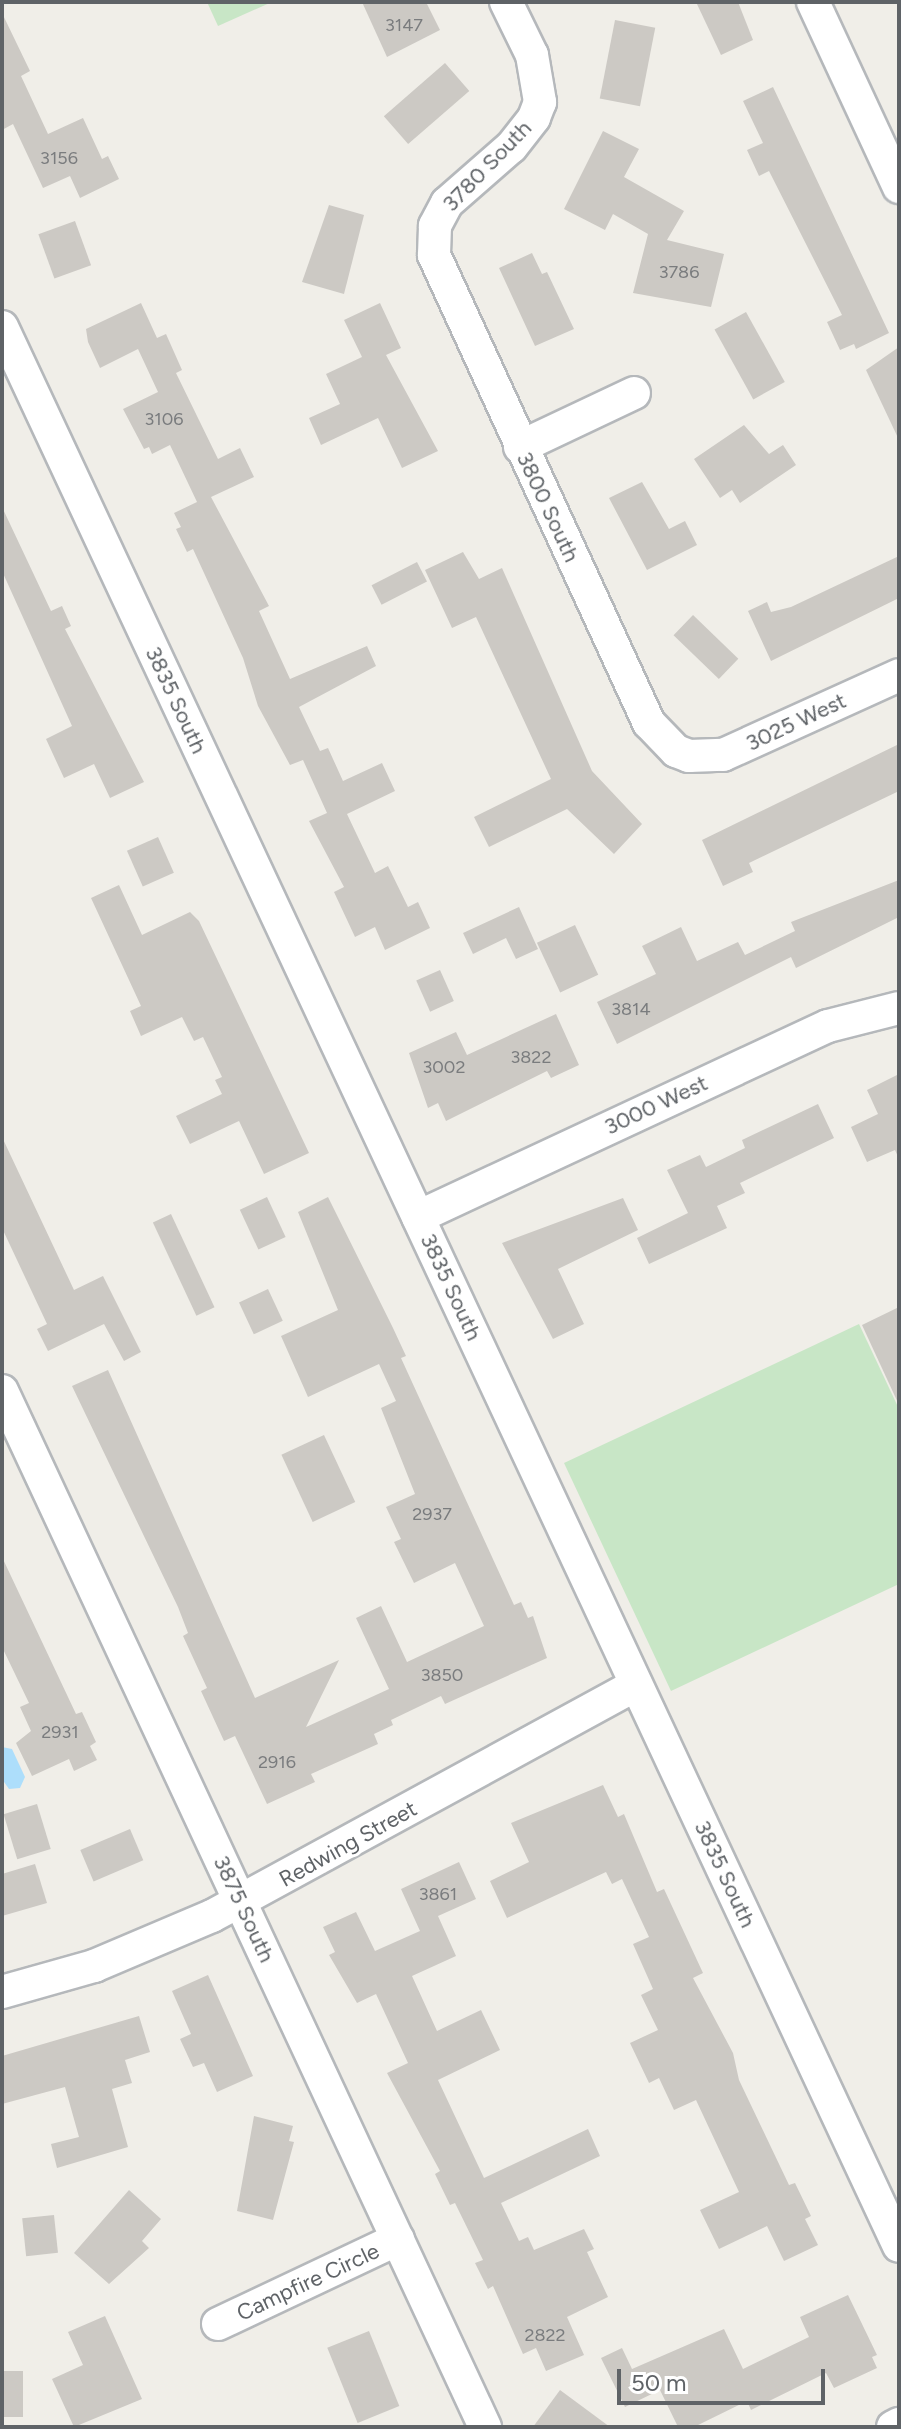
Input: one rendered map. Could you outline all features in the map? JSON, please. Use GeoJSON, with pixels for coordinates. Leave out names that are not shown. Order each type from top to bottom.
{"type":"FeatureCollection","features":[{"type":"Feature","properties":{"kind":"street"},"geometry":{"type":"LineString","coordinates":[[813,2],[899,187]]}},
{"type":"Feature","properties":{"kind":"street","name":"3780 South"},"geometry":{"type":"LineString","coordinates":[[433,240],[447,203],[511,147],[534,118],[540,102],[532,55],[517,5]]}},
{"type":"Feature","properties":{"kind":"street","name":"3800 South"},"geometry":{"type":"LineString","coordinates":[[433,240],[443,283],[649,723],[665,742],[689,756]]}},
{"type":"Feature","properties":{"kind":"street","name":"3835 South"},"geometry":{"type":"LineString","coordinates":[[2,327],[899,2246]]}},
{"type":"Feature","properties":{"kind":"street"},"geometry":{"type":"LineString","coordinates":[[520,447],[634,393]]}},
{"type":"Feature","properties":{"kind":"street","name":"3025 West"},"geometry":{"type":"LineString","coordinates":[[689,756],[737,750],[899,675]]}},
{"type":"Feature","properties":{"kind":"street","name":"3000 West"},"geometry":{"type":"LineString","coordinates":[[418,1217],[801,1037],[899,1008]]}},
{"type":"Feature","properties":{"kind":"street","name":"3875 South"},"geometry":{"type":"LineString","coordinates":[[2,1391],[485,2427]]}},
{"type":"Feature","properties":{"kind":"street","name":"Redwing Street"},"geometry":{"type":"LineString","coordinates":[[2,1992],[94,1966],[240,1902],[636,1685]]}},
{"type":"Feature","properties":{"kind":"street","name":"Campfire Circle"},"geometry":{"type":"LineString","coordinates":[[218,2324],[398,2239]]}},
{"type":"Feature","properties":{"kind":"street"},"geometry":{"type":"LineString","coordinates":[[893,2427],[899,2424]]}},
{"type":"Feature","properties":{"kind":"green space"},"geometry":{"type":"Polygon","coordinates":[[[207,2],[272,2],[218,26],[207,2]]]}},
{"type":"Feature","properties":{"kind":"green space"},"geometry":{"type":"Polygon","coordinates":[[[859,1324],[899,1409],[899,1584],[671,1691],[564,1463],[859,1324]]]}},
{"type":"Feature","properties":{"kind":"water"},"geometry":{"type":"Polygon","coordinates":[[[2,1747],[12,1749],[25,1777],[20,1788],[9,1789],[2,1779],[2,1747]]]}},
{"type":"Feature","properties":{"kind":"building"},"geometry":{"type":"Polygon","coordinates":[[[362,2],[426,2],[440,30],[387,57],[362,2]]]}},
{"type":"Feature","properties":{"kind":"building"},"geometry":{"type":"Polygon","coordinates":[[[696,2],[738,2],[753,40],[721,55],[696,2]]]}},
{"type":"Feature","properties":{"kind":"building"},"geometry":{"type":"Polygon","coordinates":[[[2,13],[30,71],[21,76],[48,134],[83,118],[102,159],[108,156],[119,179],[80,198],[70,176],[43,188],[13,124],[2,130],[2,13]]]}},
{"type":"Feature","properties":{"kind":"building"},"geometry":{"type":"Polygon","coordinates":[[[615,20],[655,28],[640,106],[600,99],[615,20]]]}},
{"type":"Feature","properties":{"kind":"building"},"geometry":{"type":"Polygon","coordinates":[[[445,63],[469,91],[408,144],[384,116],[445,63]]]}},
{"type":"Feature","properties":{"kind":"building"},"geometry":{"type":"Polygon","coordinates":[[[773,87],[889,333],[856,349],[854,344],[840,350],[827,322],[842,315],[769,171],[759,176],[747,150],[763,143],[743,101],[773,87]]]}},
{"type":"Feature","properties":{"kind":"building"},"geometry":{"type":"Polygon","coordinates":[[[603,131],[639,149],[624,177],[684,211],[667,240],[724,254],[711,307],[633,293],[648,234],[613,214],[605,230],[564,209],[603,131]]]}},
{"type":"Feature","properties":{"kind":"building"},"geometry":{"type":"Polygon","coordinates":[[[329,205],[364,215],[344,294],[302,282],[329,205]]]}},
{"type":"Feature","properties":{"kind":"building"},"geometry":{"type":"Polygon","coordinates":[[[75,221],[91,265],[54,279],[38,234],[75,221]]]}},
{"type":"Feature","properties":{"kind":"building"},"geometry":{"type":"Polygon","coordinates":[[[532,253],[542,274],[547,272],[574,329],[535,346],[499,268],[532,253]]]}},
{"type":"Feature","properties":{"kind":"building"},"geometry":{"type":"Polygon","coordinates":[[[141,303],[157,338],[166,334],[182,370],[176,373],[218,459],[240,448],[254,477],[211,497],[269,606],[259,611],[290,679],[367,646],[376,666],[299,707],[320,751],[328,748],[343,781],[382,763],[395,791],[347,814],[375,873],[388,866],[408,907],[418,902],[430,928],[385,950],[375,927],[355,937],[334,892],[344,887],[309,821],[327,813],[303,760],[290,765],[258,706],[243,658],[193,549],[187,552],[176,529],[181,527],[174,513],[197,502],[170,445],[152,454],[149,447],[144,449],[123,409],[158,392],[138,349],[100,368],[88,342],[86,329],[141,303]]]}},
{"type":"Feature","properties":{"kind":"building"},"geometry":{"type":"Polygon","coordinates":[[[380,303],[401,348],[386,355],[438,451],[402,468],[378,418],[321,445],[309,418],[340,404],[326,374],[362,357],[344,320],[380,303]]]}},
{"type":"Feature","properties":{"kind":"building"},"geometry":{"type":"Polygon","coordinates":[[[746,312],[785,382],[753,399],[715,329],[746,312]]]}},
{"type":"Feature","properties":{"kind":"building"},"geometry":{"type":"Polygon","coordinates":[[[899,347],[899,440],[866,370],[899,347]]]}},
{"type":"Feature","properties":{"kind":"building"},"geometry":{"type":"Polygon","coordinates":[[[744,425],[769,454],[783,445],[796,465],[740,503],[732,490],[720,498],[694,459],[744,425]]]}},
{"type":"Feature","properties":{"kind":"building"},"geometry":{"type":"Polygon","coordinates":[[[642,482],[669,529],[685,521],[697,545],[647,570],[609,498],[642,482]]]}},
{"type":"Feature","properties":{"kind":"building"},"geometry":{"type":"Polygon","coordinates":[[[2,507],[51,611],[62,606],[71,626],[65,629],[144,782],[110,798],[94,764],[64,778],[46,739],[72,726],[2,571],[2,507]]]}},
{"type":"Feature","properties":{"kind":"building"},"geometry":{"type":"Polygon","coordinates":[[[463,552],[479,579],[502,568],[592,771],[642,824],[614,854],[567,809],[489,847],[474,817],[551,779],[476,617],[452,628],[425,570],[463,552]]]}},
{"type":"Feature","properties":{"kind":"building"},"geometry":{"type":"Polygon","coordinates":[[[899,556],[899,598],[771,661],[748,611],[767,602],[771,612],[791,607],[899,556]]]}},
{"type":"Feature","properties":{"kind":"building"},"geometry":{"type":"Polygon","coordinates":[[[417,562],[427,582],[382,605],[372,585],[417,562]]]}},
{"type":"Feature","properties":{"kind":"building"},"geometry":{"type":"Polygon","coordinates":[[[693,615],[738,659],[719,679],[674,635],[693,615]]]}},
{"type":"Feature","properties":{"kind":"building"},"geometry":{"type":"Polygon","coordinates":[[[899,744],[899,791],[749,863],[753,872],[723,886],[702,840],[899,744]]]}},
{"type":"Feature","properties":{"kind":"building"},"geometry":{"type":"Polygon","coordinates":[[[158,837],[174,873],[143,886],[127,851],[158,837]]]}},
{"type":"Feature","properties":{"kind":"building"},"geometry":{"type":"Polygon","coordinates":[[[899,880],[899,917],[796,968],[791,957],[617,1044],[597,1002],[656,974],[642,946],[681,927],[697,961],[738,942],[745,955],[795,931],[791,922],[899,880]]]}},
{"type":"Feature","properties":{"kind":"building"},"geometry":{"type":"Polygon","coordinates":[[[119,885],[142,935],[190,912],[199,921],[309,1153],[264,1174],[239,1121],[190,1144],[176,1116],[222,1094],[215,1080],[222,1077],[203,1037],[194,1041],[182,1017],[141,1036],[130,1011],[141,1006],[91,898],[119,885]]]}},
{"type":"Feature","properties":{"kind":"building"},"geometry":{"type":"Polygon","coordinates":[[[519,907],[538,949],[516,959],[506,938],[473,954],[463,933],[519,907]]]}},
{"type":"Feature","properties":{"kind":"building"},"geometry":{"type":"Polygon","coordinates":[[[575,925],[598,975],[560,993],[537,943],[575,925]]]}},
{"type":"Feature","properties":{"kind":"building"},"geometry":{"type":"Polygon","coordinates":[[[440,970],[454,1001],[430,1012],[416,981],[440,970]]]}},
{"type":"Feature","properties":{"kind":"building"},"geometry":{"type":"Polygon","coordinates":[[[556,1014],[579,1065],[551,1078],[547,1071],[446,1121],[438,1103],[428,1108],[409,1053],[456,1032],[467,1055],[556,1014]]]}},
{"type":"Feature","properties":{"kind":"building"},"geometry":{"type":"Polygon","coordinates":[[[899,1074],[899,1159],[895,1150],[867,1162],[851,1127],[878,1114],[867,1090],[899,1074]]]}},
{"type":"Feature","properties":{"kind":"building"},"geometry":{"type":"Polygon","coordinates":[[[818,1104],[834,1138],[740,1183],[745,1193],[717,1206],[727,1228],[649,1264],[637,1238],[688,1213],[667,1170],[700,1155],[706,1167],[745,1148],[742,1140],[818,1104]]]}},
{"type":"Feature","properties":{"kind":"building"},"geometry":{"type":"Polygon","coordinates":[[[2,1137],[74,1290],[103,1276],[141,1352],[124,1361],[104,1324],[48,1351],[37,1329],[47,1324],[2,1228],[2,1137]]]}},
{"type":"Feature","properties":{"kind":"building"},"geometry":{"type":"Polygon","coordinates":[[[267,1197],[286,1237],[258,1250],[240,1210],[267,1197]]]}},
{"type":"Feature","properties":{"kind":"building"},"geometry":{"type":"Polygon","coordinates":[[[328,1197],[406,1356],[401,1358],[514,1605],[521,1602],[528,1618],[533,1616],[547,1658],[445,1704],[441,1696],[391,1720],[393,1725],[374,1734],[378,1744],[311,1774],[315,1782],[267,1804],[235,1736],[224,1741],[201,1691],[207,1688],[183,1636],[188,1633],[178,1607],[72,1386],[108,1370],[255,1698],[339,1660],[306,1727],[389,1689],[356,1618],[381,1606],[407,1662],[484,1626],[455,1563],[414,1583],[394,1542],[401,1539],[386,1507],[415,1494],[381,1408],[396,1401],[379,1364],[308,1397],[281,1336],[338,1310],[298,1212],[328,1197]]]}},
{"type":"Feature","properties":{"kind":"building"},"geometry":{"type":"Polygon","coordinates":[[[623,1198],[638,1230],[558,1269],[584,1324],[553,1339],[502,1243],[623,1198]]]}},
{"type":"Feature","properties":{"kind":"building"},"geometry":{"type":"Polygon","coordinates":[[[171,1214],[215,1307],[196,1316],[153,1222],[171,1214]]]}},
{"type":"Feature","properties":{"kind":"building"},"geometry":{"type":"Polygon","coordinates":[[[268,1289],[283,1321],[254,1334],[239,1303],[268,1289]]]}},
{"type":"Feature","properties":{"kind":"building"},"geometry":{"type":"Polygon","coordinates":[[[899,1307],[899,1405],[862,1325],[899,1307]]]}},
{"type":"Feature","properties":{"kind":"building"},"geometry":{"type":"Polygon","coordinates":[[[324,1435],[355,1502],[313,1522],[281,1455],[324,1435]]]}},
{"type":"Feature","properties":{"kind":"building"},"geometry":{"type":"Polygon","coordinates":[[[2,1557],[76,1714],[82,1712],[96,1742],[90,1746],[97,1760],[74,1771],[69,1759],[32,1776],[16,1743],[31,1731],[20,1707],[29,1703],[2,1647],[2,1557]]]}},
{"type":"Feature","properties":{"kind":"building"},"geometry":{"type":"Polygon","coordinates":[[[603,1785],[618,1817],[624,1814],[657,1892],[664,1889],[703,1973],[693,1978],[733,2053],[739,2080],[789,2185],[795,2183],[811,2216],[805,2219],[818,2245],[784,2261],[767,2226],[719,2249],[700,2210],[739,2192],[696,2100],[674,2110],[659,2078],[649,2083],[630,2043],[658,2030],[641,1995],[653,1989],[633,1944],[649,1937],[622,1879],[612,1884],[606,1872],[507,1918],[490,1881],[529,1862],[511,1823],[603,1785]]]}},
{"type":"Feature","properties":{"kind":"building"},"geometry":{"type":"Polygon","coordinates":[[[37,1804],[51,1849],[17,1859],[4,1814],[37,1804]]]}},
{"type":"Feature","properties":{"kind":"building"},"geometry":{"type":"Polygon","coordinates":[[[130,1829],[143,1860],[94,1881],[80,1850],[130,1829]]]}},
{"type":"Feature","properties":{"kind":"building"},"geometry":{"type":"Polygon","coordinates":[[[459,1862],[476,1899],[438,1916],[456,1956],[412,1976],[437,2031],[481,2010],[500,2050],[438,2080],[484,2178],[588,2129],[600,2156],[501,2203],[519,2241],[528,2237],[534,2250],[584,2229],[594,2249],[587,2252],[608,2297],[567,2317],[584,2355],[546,2371],[536,2348],[523,2354],[493,2286],[488,2289],[475,2263],[483,2260],[455,2203],[450,2205],[435,2174],[440,2171],[387,2073],[408,2063],[376,1994],[357,2003],[329,1955],[335,1952],[323,1927],[356,1912],[375,1951],[420,1931],[401,1889],[459,1862]]]}},
{"type":"Feature","properties":{"kind":"building"},"geometry":{"type":"Polygon","coordinates":[[[35,1864],[47,1903],[2,1916],[2,1874],[35,1864]]]}},
{"type":"Feature","properties":{"kind":"building"},"geometry":{"type":"Polygon","coordinates":[[[208,1975],[253,2076],[217,2092],[204,2063],[193,2067],[180,2039],[191,2034],[172,1991],[208,1975]]]}},
{"type":"Feature","properties":{"kind":"building"},"geometry":{"type":"Polygon","coordinates":[[[139,2016],[150,2052],[125,2060],[132,2083],[112,2089],[128,2147],[57,2168],[51,2144],[79,2137],[65,2087],[2,2104],[2,2056],[139,2016]]]}},
{"type":"Feature","properties":{"kind":"building"},"geometry":{"type":"Polygon","coordinates":[[[254,2116],[293,2126],[289,2141],[294,2142],[273,2220],[237,2211],[254,2116]]]}},
{"type":"Feature","properties":{"kind":"building"},"geometry":{"type":"Polygon","coordinates":[[[129,2190],[161,2219],[142,2241],[149,2248],[109,2284],[74,2253],[129,2190]]]}},
{"type":"Feature","properties":{"kind":"building"},"geometry":{"type":"Polygon","coordinates":[[[54,2215],[58,2253],[26,2256],[22,2218],[54,2215]]]}},
{"type":"Feature","properties":{"kind":"building"},"geometry":{"type":"Polygon","coordinates":[[[848,2295],[877,2355],[872,2357],[877,2368],[834,2388],[826,2373],[751,2410],[747,2401],[694,2427],[678,2427],[660,2390],[625,2407],[601,2358],[622,2348],[632,2369],[724,2329],[743,2369],[809,2337],[800,2317],[848,2295]]]}},
{"type":"Feature","properties":{"kind":"building"},"geometry":{"type":"Polygon","coordinates":[[[105,2316],[142,2399],[74,2427],[52,2379],[83,2365],[68,2332],[105,2316]]]}},
{"type":"Feature","properties":{"kind":"building"},"geometry":{"type":"Polygon","coordinates":[[[369,2331],[399,2406],[358,2423],[327,2348],[369,2331]]]}},
{"type":"Feature","properties":{"kind":"building"},"geometry":{"type":"Polygon","coordinates":[[[2,2371],[23,2371],[23,2417],[2,2417],[2,2371]]]}},
{"type":"Feature","properties":{"kind":"building"},"geometry":{"type":"Polygon","coordinates":[[[560,2390],[610,2427],[533,2427],[560,2390]]]}}]}
